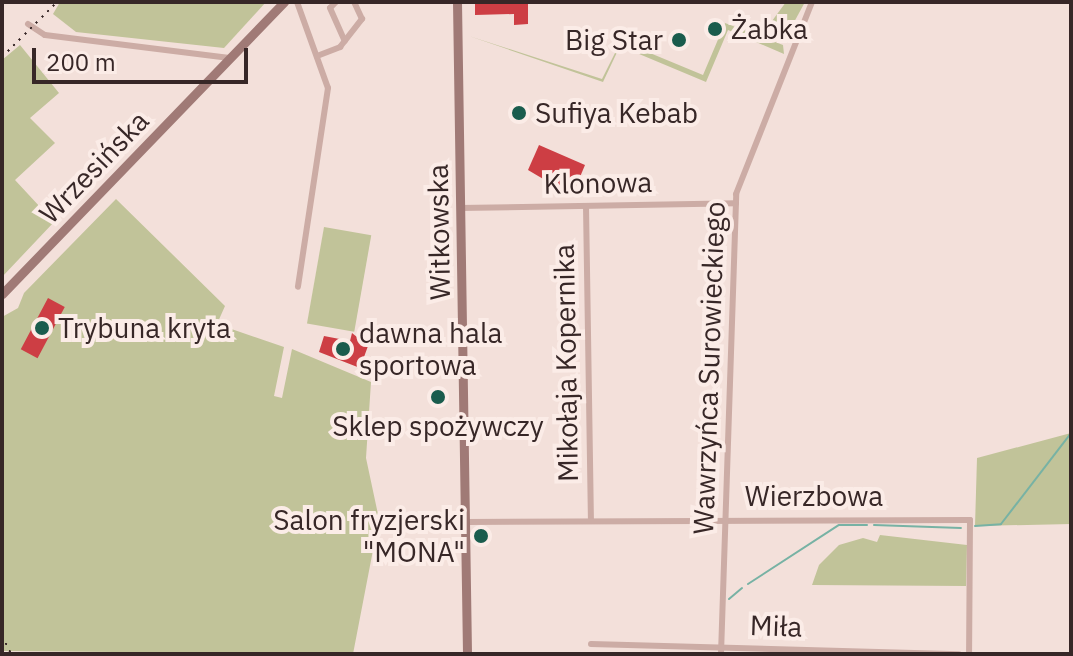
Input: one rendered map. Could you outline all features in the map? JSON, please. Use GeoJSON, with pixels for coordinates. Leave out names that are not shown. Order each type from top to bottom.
{"type":"FeatureCollection","features":[{"type":"Feature","properties":{"kind":"street","name":"Wrzesińska"},"geometry":{"type":"LineString","coordinates":[[2,294],[284,2]]}},
{"type":"Feature","properties":{"kind":"street"},"geometry":{"type":"LineString","coordinates":[[297,2],[328,88],[298,287]]}},
{"type":"Feature","properties":{"kind":"street"},"geometry":{"type":"LineString","coordinates":[[336,2],[330,8],[345,41]]}},
{"type":"Feature","properties":{"kind":"street"},"geometry":{"type":"LineString","coordinates":[[317,56],[345,41],[362,19],[354,2]]}},
{"type":"Feature","properties":{"kind":"street","name":"Witkowska"},"geometry":{"type":"LineString","coordinates":[[457,2],[467,654]]}},
{"type":"Feature","properties":{"kind":"street","name":"Wawrzyńca Surowieckiego"},"geometry":{"type":"LineString","coordinates":[[721,650],[739,180],[812,2]]}},
{"type":"Feature","properties":{"kind":"street"},"geometry":{"type":"LineString","coordinates":[[28,24],[45,35],[230,58]]}},
{"type":"Feature","properties":{"kind":"street","name":"Klonowa"},"geometry":{"type":"LineString","coordinates":[[460,208],[736,203]]}},
{"type":"Feature","properties":{"kind":"street","name":"Mikołaja Kopernika"},"geometry":{"type":"LineString","coordinates":[[586,206],[591,520]]}},
{"type":"Feature","properties":{"kind":"street","name":"Wierzbowa"},"geometry":{"type":"LineString","coordinates":[[466,522],[726,518],[970,520],[969,654]]}},
{"type":"Feature","properties":{"kind":"street","name":"Miła"},"geometry":{"type":"LineString","coordinates":[[591,644],[721,650],[959,654]]}},
{"type":"Feature","properties":{"kind":"green space"},"geometry":{"type":"Polygon","coordinates":[[[60,2],[266,2],[224,48],[76,32],[53,14],[60,2]]]}},
{"type":"Feature","properties":{"kind":"green space"},"geometry":{"type":"Polygon","coordinates":[[[786,2],[805,2],[786,37],[775,33],[772,21],[786,2]]]}},
{"type":"Feature","properties":{"kind":"green space"},"geometry":{"type":"Polygon","coordinates":[[[725,23],[783,45],[784,54],[728,30],[706,82],[620,46],[603,82],[469,36],[602,79],[621,41],[703,75],[725,23]]]}},
{"type":"Feature","properties":{"kind":"green space"},"geometry":{"type":"Polygon","coordinates":[[[20,45],[59,93],[30,118],[55,143],[15,180],[54,222],[2,277],[2,60],[20,45]]]}},
{"type":"Feature","properties":{"kind":"green space"},"geometry":{"type":"Polygon","coordinates":[[[116,199],[225,306],[217,324],[284,347],[274,396],[282,398],[292,349],[371,382],[366,458],[379,519],[353,654],[2,651],[2,317],[18,308],[24,293],[116,199]]]}},
{"type":"Feature","properties":{"kind":"green space"},"geometry":{"type":"Polygon","coordinates":[[[324,227],[371,235],[354,332],[307,324],[324,227]]]}},
{"type":"Feature","properties":{"kind":"green space"},"geometry":{"type":"Polygon","coordinates":[[[1071,433],[1071,524],[975,526],[977,458],[1071,433]]]}},
{"type":"Feature","properties":{"kind":"green space"},"geometry":{"type":"Polygon","coordinates":[[[880,535],[967,545],[966,586],[812,585],[819,565],[839,545],[863,538],[877,542],[880,535]]]}},
{"type":"Feature","properties":{"kind":"building"},"geometry":{"type":"Polygon","coordinates":[[[475,2],[528,2],[528,24],[514,25],[514,14],[475,15],[475,2]]]}},
{"type":"Feature","properties":{"kind":"building"},"geometry":{"type":"Polygon","coordinates":[[[539,145],[585,165],[572,196],[528,170],[539,145]]]}},
{"type":"Feature","properties":{"kind":"building","name":"Trybuna kryta"},"geometry":{"type":"Polygon","coordinates":[[[48,298],[65,307],[38,358],[21,349],[48,298]]]}},
{"type":"Feature","properties":{"kind":"building","name":"dawna hala sportowa"},"geometry":{"type":"Polygon","coordinates":[[[352,333],[368,346],[360,368],[319,352],[324,336],[350,341],[352,333]]]}},
{"type":"Feature","properties":{"kind":"waterway"},"geometry":{"type":"LineString","coordinates":[[975,526],[1001,524],[1071,433]]}},
{"type":"Feature","properties":{"kind":"waterway"},"geometry":{"type":"LineString","coordinates":[[748,584],[839,525],[867,525]]}},
{"type":"Feature","properties":{"kind":"waterway"},"geometry":{"type":"LineString","coordinates":[[874,525],[961,528]]}},
{"type":"Feature","properties":{"kind":"waterway"},"geometry":{"type":"LineString","coordinates":[[729,599],[742,588]]}},
{"type":"Feature","properties":{"kind":"railway"},"geometry":{"type":"LineString","coordinates":[[2,57],[57,2]]}},
{"type":"Feature","properties":{"kind":"railway"},"geometry":{"type":"LineString","coordinates":[[2,636],[11,654]]}},
{"type":"Feature","properties":{"kind":"place","name":"Żabka"},"geometry":{"type":"Point","coordinates":[715,29]}},
{"type":"Feature","properties":{"kind":"place","name":"Big Star"},"geometry":{"type":"Point","coordinates":[679,40]}},
{"type":"Feature","properties":{"kind":"place","name":"Sufiya Kebab"},"geometry":{"type":"Point","coordinates":[519,113]}},
{"type":"Feature","properties":{"kind":"place","name":"Trybuna kryta"},"geometry":{"type":"Point","coordinates":[42,328]}},
{"type":"Feature","properties":{"kind":"place","name":"dawna hala sportowa"},"geometry":{"type":"Point","coordinates":[343,349]}},
{"type":"Feature","properties":{"kind":"place","name":"Sklep spożywczy"},"geometry":{"type":"Point","coordinates":[438,397]}},
{"type":"Feature","properties":{"kind":"place","name":"Salon fryzjerski \"MONA\""},"geometry":{"type":"Point","coordinates":[481,536]}}]}
